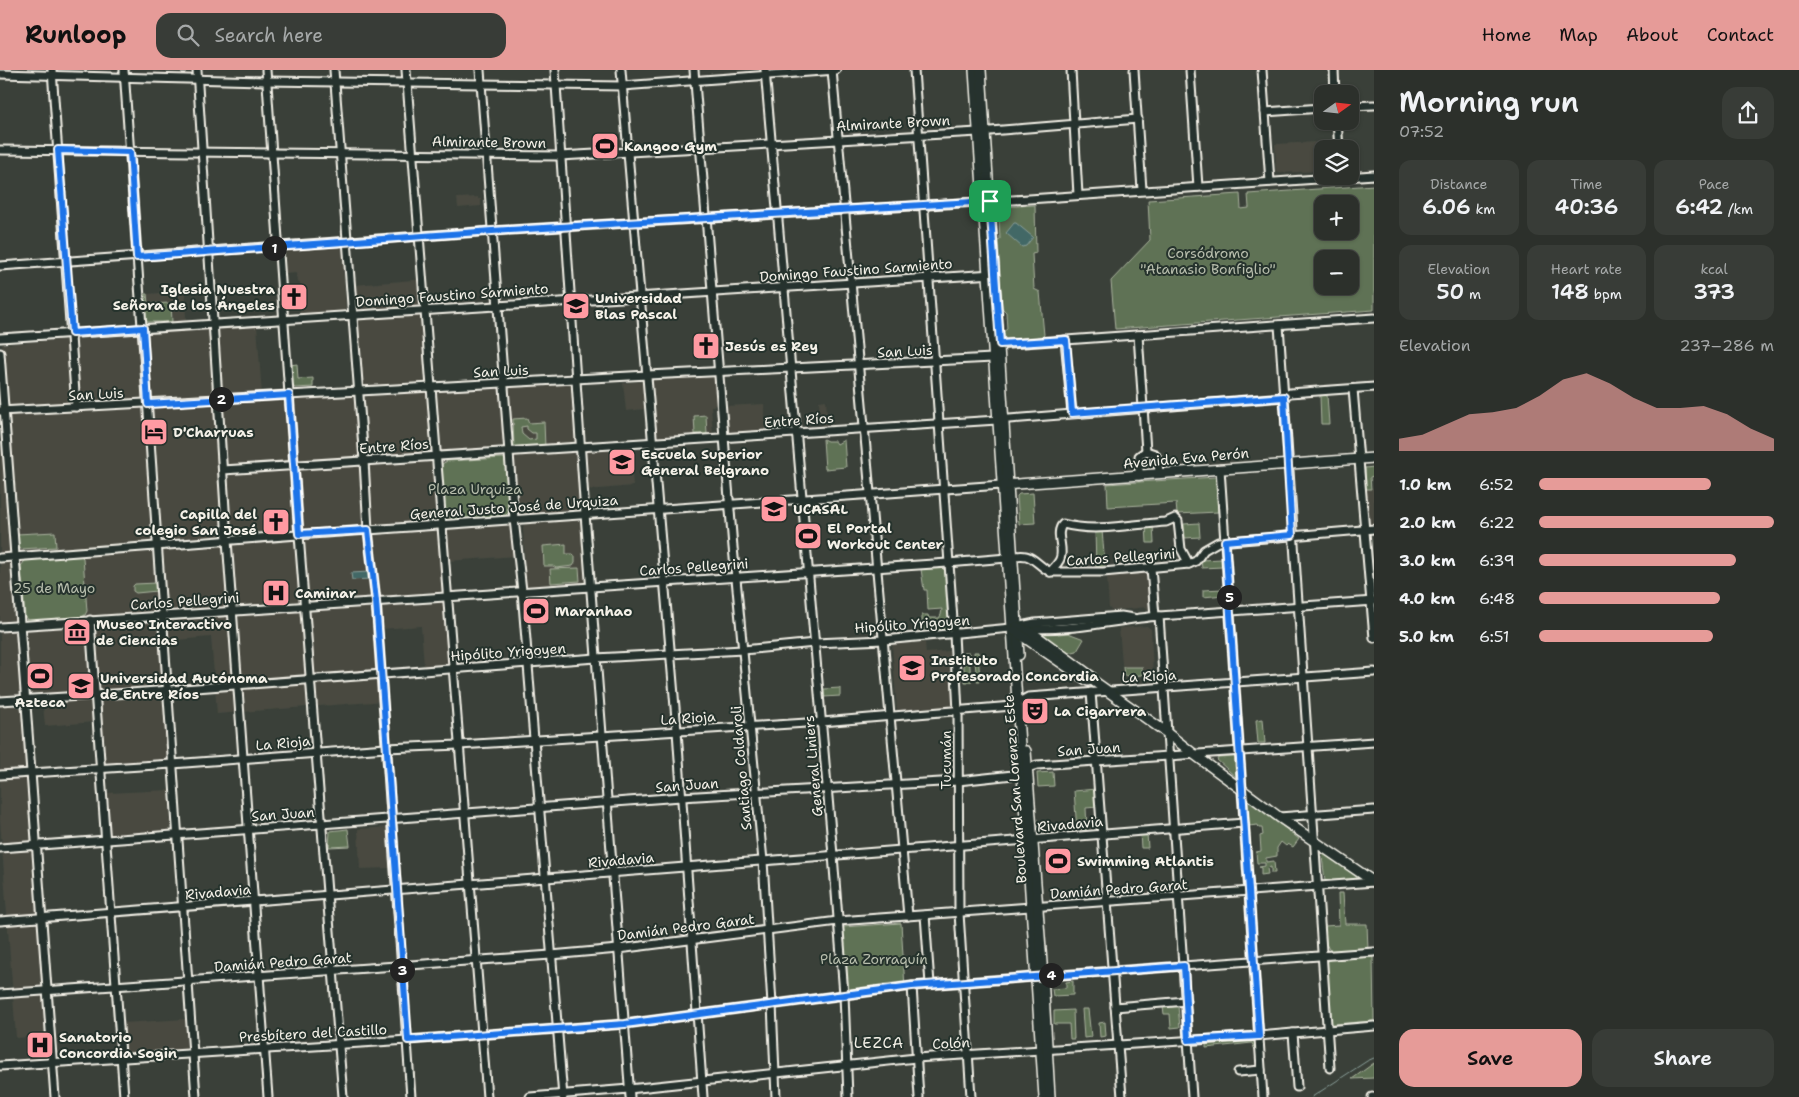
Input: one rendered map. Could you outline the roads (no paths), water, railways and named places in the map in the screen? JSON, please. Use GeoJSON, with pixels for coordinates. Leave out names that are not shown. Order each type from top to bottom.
{"type":"FeatureCollection","features":[{"type":"Feature","properties":{"kind":"main road"},"geometry":{"type":"LineString","coordinates":[[974,70],[981,131]]}},
{"type":"Feature","properties":{"kind":"main road"},"geometry":{"type":"LineString","coordinates":[[981,70],[981,131]]}},
{"type":"Feature","properties":{"kind":"main road","name":"Boulevard San Lorenzo Este"},"geometry":{"type":"LineString","coordinates":[[981,131],[1040,977],[1044,1048],[1044,1097]]}},
{"type":"Feature","properties":{"kind":"main road","name":"Avenida Eva Perón"},"geometry":{"type":"LineString","coordinates":[[1005,485],[1374,458]]}},
{"type":"Feature","properties":{"kind":"main road"},"geometry":{"type":"LineString","coordinates":[[1015,629],[1034,634],[1091,676],[1092,680],[1167,732],[1279,817],[1374,882]]}},
{"type":"Feature","properties":{"kind":"main road","name":"Boulevard San Lorenzo Este"},"geometry":{"type":"LineString","coordinates":[[1044,1048],[1050,1097]]}},
{"type":"Feature","properties":{"kind":"street"},"geometry":{"type":"LineString","coordinates":[[197,70],[227,540],[268,1097]]}},
{"type":"Feature","properties":{"kind":"street"},"geometry":{"type":"LineString","coordinates":[[266,70],[299,534],[343,1097]]}},
{"type":"Feature","properties":{"kind":"street"},"geometry":{"type":"LineString","coordinates":[[334,70],[368,530],[376,601],[411,1097]]}},
{"type":"Feature","properties":{"kind":"street"},"geometry":{"type":"LineString","coordinates":[[406,70],[488,1097]]}},
{"type":"Feature","properties":{"kind":"street"},"geometry":{"type":"LineString","coordinates":[[480,70],[514,519],[522,591],[538,808],[563,1096]]}},
{"type":"Feature","properties":{"kind":"street"},"geometry":{"type":"LineString","coordinates":[[554,70],[580,447],[630,1097]]}},
{"type":"Feature","properties":{"kind":"street"},"geometry":{"type":"LineString","coordinates":[[621,70],[654,442],[703,1097]]}},
{"type":"Feature","properties":{"kind":"street","name":"Santiago Coldaroli"},"geometry":{"type":"LineString","coordinates":[[694,70],[711,291],[763,861],[776,1097]]}},
{"type":"Feature","properties":{"kind":"street"},"geometry":{"type":"LineString","coordinates":[[832,70],[892,717],[908,916]]}},
{"type":"Feature","properties":{"kind":"street"},"geometry":{"type":"LineString","coordinates":[[0,74],[124,73],[266,81],[622,86],[765,73],[837,70]]}},
{"type":"Feature","properties":{"kind":"street","name":"Tucumán"},"geometry":{"type":"LineString","coordinates":[[914,70],[942,489],[954,634],[958,712],[959,913],[971,1097]]}},
{"type":"Feature","properties":{"kind":"street"},"geometry":{"type":"LineString","coordinates":[[1071,70],[1078,194]]}},
{"type":"Feature","properties":{"kind":"street"},"geometry":{"type":"LineString","coordinates":[[1134,70],[1142,190]]}},
{"type":"Feature","properties":{"kind":"street"},"geometry":{"type":"LineString","coordinates":[[1190,70],[1198,187]]}},
{"type":"Feature","properties":{"kind":"street"},"geometry":{"type":"LineString","coordinates":[[1262,70],[1270,182]]}},
{"type":"Feature","properties":{"kind":"street"},"geometry":{"type":"LineString","coordinates":[[1334,70],[1335,85]]}},
{"type":"Feature","properties":{"kind":"street"},"geometry":{"type":"LineString","coordinates":[[52,73],[76,408]]}},
{"type":"Feature","properties":{"kind":"street"},"geometry":{"type":"LineString","coordinates":[[124,73],[196,1097]]}},
{"type":"Feature","properties":{"kind":"street","name":"General Liniers"},"geometry":{"type":"LineString","coordinates":[[765,73],[833,855],[844,994],[848,1097]]}},
{"type":"Feature","properties":{"kind":"street"},"geometry":{"type":"LineString","coordinates":[[1359,106],[1374,105]]}},
{"type":"Feature","properties":{"kind":"street"},"geometry":{"type":"LineString","coordinates":[[1265,112],[1314,109]]}},
{"type":"Feature","properties":{"kind":"street","name":"Almirante Brown"},"geometry":{"type":"LineString","coordinates":[[0,150],[560,156],[981,131],[1138,119]]}},
{"type":"Feature","properties":{"kind":"street"},"geometry":{"type":"LineString","coordinates":[[1359,176],[1374,175]]}},
{"type":"Feature","properties":{"kind":"street"},"geometry":{"type":"LineString","coordinates":[[0,266],[566,226],[845,210],[1314,179]]}},
{"type":"Feature","properties":{"kind":"street","name":"Domingo Faustino Sarmiento"},"geometry":{"type":"LineString","coordinates":[[0,338],[283,318],[991,274]]}},
{"type":"Feature","properties":{"kind":"street","name":"San Luis"},"geometry":{"type":"LineString","coordinates":[[2,411],[648,375],[934,362],[996,350],[1066,340],[1374,318]]}},
{"type":"Feature","properties":{"kind":"street"},"geometry":{"type":"LineString","coordinates":[[1279,325],[1330,1068]]}},
{"type":"Feature","properties":{"kind":"street"},"geometry":{"type":"LineString","coordinates":[[1138,335],[1146,451]]}},
{"type":"Feature","properties":{"kind":"street"},"geometry":{"type":"LineString","coordinates":[[1066,340],[1072,413]]}},
{"type":"Feature","properties":{"kind":"street"},"geometry":{"type":"LineString","coordinates":[[0,353],[2,411],[10,484],[24,699],[55,1097]]}},
{"type":"Feature","properties":{"kind":"street","name":"Entre Ríos"},"geometry":{"type":"LineString","coordinates":[[223,470],[938,424],[1284,397],[1290,392],[1374,387]]}},
{"type":"Feature","properties":{"kind":"street"},"geometry":{"type":"LineString","coordinates":[[1353,389],[1358,459],[1373,601],[1374,638]]}},
{"type":"Feature","properties":{"kind":"street"},"geometry":{"type":"LineString","coordinates":[[1146,451],[1155,454],[1158,460],[1159,473]]}},
{"type":"Feature","properties":{"kind":"street"},"geometry":{"type":"LineString","coordinates":[[1139,476],[1139,456],[1146,451]]}},
{"type":"Feature","properties":{"kind":"street"},"geometry":{"type":"LineString","coordinates":[[1220,469],[1263,1097]]}},
{"type":"Feature","properties":{"kind":"street","name":"General Justo José de Urquiza"},"geometry":{"type":"LineString","coordinates":[[0,558],[299,534],[1005,485]]}},
{"type":"Feature","properties":{"kind":"street"},"geometry":{"type":"LineString","coordinates":[[1050,572],[1060,560],[1059,531],[1063,524],[1077,528],[1100,527],[1166,522],[1175,518],[1178,521],[1181,549],[1189,564]]}},
{"type":"Feature","properties":{"kind":"street","name":"Carlos Pellegrini"},"geometry":{"type":"LineString","coordinates":[[0,627],[1029,556],[1037,560],[1050,572],[1094,572],[1151,568],[1189,564],[1196,561],[1204,550],[1218,542],[1374,529]]}},
{"type":"Feature","properties":{"kind":"street"},"geometry":{"type":"LineString","coordinates":[[1151,568],[1164,688],[1192,1097]]}},
{"type":"Feature","properties":{"kind":"street","name":"Hipólito Yrigoyen"},"geometry":{"type":"LineString","coordinates":[[0,701],[596,658],[884,640],[1015,629],[1092,626],[1122,622],[1133,618],[1373,601]]}},
{"type":"Feature","properties":{"kind":"street"},"geometry":{"type":"LineString","coordinates":[[90,620],[124,1097]]}},
{"type":"Feature","properties":{"kind":"street","name":"La Rioja"},"geometry":{"type":"LineString","coordinates":[[0,775],[386,748],[677,732],[892,717],[1012,706],[1028,697],[1374,672]]}},
{"type":"Feature","properties":{"kind":"street"},"geometry":{"type":"LineString","coordinates":[[1091,692],[1122,1097]]}},
{"type":"Feature","properties":{"kind":"street","name":"San Juan"},"geometry":{"type":"LineString","coordinates":[[0,848],[681,797],[958,781],[1025,771],[1037,765],[1374,742]]}},
{"type":"Feature","properties":{"kind":"street"},"geometry":{"type":"LineString","coordinates":[[1279,817],[1374,810]]}},
{"type":"Feature","properties":{"kind":"street","name":"Rivadavia"},"geometry":{"type":"LineString","coordinates":[[0,921],[41,916],[111,913],[1244,823]]}},
{"type":"Feature","properties":{"kind":"street","name":"Damián Pedro Garat"},"geometry":{"type":"LineString","coordinates":[[0,994],[552,955],[692,940],[838,920],[959,913],[1374,882]]}},
{"type":"Feature","properties":{"kind":"street"},"geometry":{"type":"LineString","coordinates":[[926,915],[930,984]]}},
{"type":"Feature","properties":{"kind":"street","name":"Presbítero del Castillo"},"geometry":{"type":"LineString","coordinates":[[0,1066],[558,1030],[625,1024],[930,984],[1374,952]]}},
{"type":"Feature","properties":{"kind":"street"},"geometry":{"type":"LineString","coordinates":[[912,986],[919,1097]]}},
{"type":"Feature","properties":{"kind":"street"},"geometry":{"type":"LineString","coordinates":[[1115,1006],[1186,1001]]}},
{"type":"Feature","properties":{"kind":"street","name":"Colón"},"geometry":{"type":"LineString","coordinates":[[530,1097],[563,1096],[916,1058],[1044,1048],[1259,1036],[1374,1026]]}},
{"type":"Feature","properties":{"kind":"street"},"geometry":{"type":"LineString","coordinates":[[1292,1033],[1297,1088]]}},
{"type":"Feature","properties":{"kind":"street"},"geometry":{"type":"LineString","coordinates":[[1238,1072],[1261,1070]]}},
{"type":"Feature","properties":{"kind":"water"},"geometry":{"type":"Polygon","coordinates":[[[1014,223],[1033,237],[1026,246],[1022,247],[1006,233],[1014,223]]]}},
{"type":"Feature","properties":{"kind":"water"},"geometry":{"type":"Polygon","coordinates":[[[369,572],[370,579],[352,580],[351,573],[369,572]]]}},
{"type":"Feature","properties":{"kind":"water"},"geometry":{"type":"Polygon","coordinates":[[[1069,855],[1069,862],[1052,863],[1052,857],[1069,855]]]}},
{"type":"Feature","properties":{"kind":"waterway"},"geometry":{"type":"LineString","coordinates":[[1312,1097],[1374,1058]]}},
{"type":"Feature","properties":{"kind":"place","name":"Kangoo Gym"},"geometry":{"type":"Point","coordinates":[605,146]}},
{"type":"Feature","properties":{"kind":"place","name":"Iglesia Nuestra Señora de los Ángeles"},"geometry":{"type":"Point","coordinates":[294,297]}},
{"type":"Feature","properties":{"kind":"place","name":"Universidad Blas Pascal"},"geometry":{"type":"Point","coordinates":[576,306]}},
{"type":"Feature","properties":{"kind":"place","name":"Jesús es Rey"},"geometry":{"type":"Point","coordinates":[706,346]}},
{"type":"Feature","properties":{"kind":"place","name":"D'Charruas"},"geometry":{"type":"Point","coordinates":[154,432]}},
{"type":"Feature","properties":{"kind":"place","name":"Escuela Superior General Belgrano"},"geometry":{"type":"Point","coordinates":[622,462]}},
{"type":"Feature","properties":{"kind":"place","name":"UCASAL"},"geometry":{"type":"Point","coordinates":[774,509]}},
{"type":"Feature","properties":{"kind":"place","name":"Capilla del colegio San José"},"geometry":{"type":"Point","coordinates":[276,522]}},
{"type":"Feature","properties":{"kind":"place","name":"El Portal Workout Center"},"geometry":{"type":"Point","coordinates":[808,536]}},
{"type":"Feature","properties":{"kind":"place","name":"Caminar"},"geometry":{"type":"Point","coordinates":[276,593]}},
{"type":"Feature","properties":{"kind":"place","name":"Maranhao"},"geometry":{"type":"Point","coordinates":[536,611]}},
{"type":"Feature","properties":{"kind":"place","name":"Museo Interactivo de Ciencias"},"geometry":{"type":"Point","coordinates":[77,632]}},
{"type":"Feature","properties":{"kind":"place","name":"Instituto Profesorado Concordia"},"geometry":{"type":"Point","coordinates":[912,668]}},
{"type":"Feature","properties":{"kind":"place","name":"Azteca"},"geometry":{"type":"Point","coordinates":[40,676]}},
{"type":"Feature","properties":{"kind":"place","name":"Universidad Autónoma de Entre Ríos"},"geometry":{"type":"Point","coordinates":[81,686]}},
{"type":"Feature","properties":{"kind":"place","name":"La Cigarrera"},"geometry":{"type":"Point","coordinates":[1035,711]}},
{"type":"Feature","properties":{"kind":"place","name":"Swimming Atlantis"},"geometry":{"type":"Point","coordinates":[1058,861]}},
{"type":"Feature","properties":{"kind":"place","name":"Sanatorio Concordia Sogin"},"geometry":{"type":"Point","coordinates":[40,1045]}},
{"type":"Feature","properties":{"kind":"district","name":"LEZCA"},"geometry":{"type":"Point","coordinates":[879,1043]}},
{"type":"Feature","properties":{"kind":"park label","name":"Corsódromo \"Atanasio Bonfiglio\""},"geometry":{"type":"Point","coordinates":[1208,262]}},
{"type":"Feature","properties":{"kind":"park label","name":"Plaza Urquiza"},"geometry":{"type":"Point","coordinates":[475,489]}},
{"type":"Feature","properties":{"kind":"park label","name":"25 de Mayo"},"geometry":{"type":"Point","coordinates":[54,588]}},
{"type":"Feature","properties":{"kind":"park label","name":"Plaza Zorraquín"},"geometry":{"type":"Point","coordinates":[874,959]}}]}
